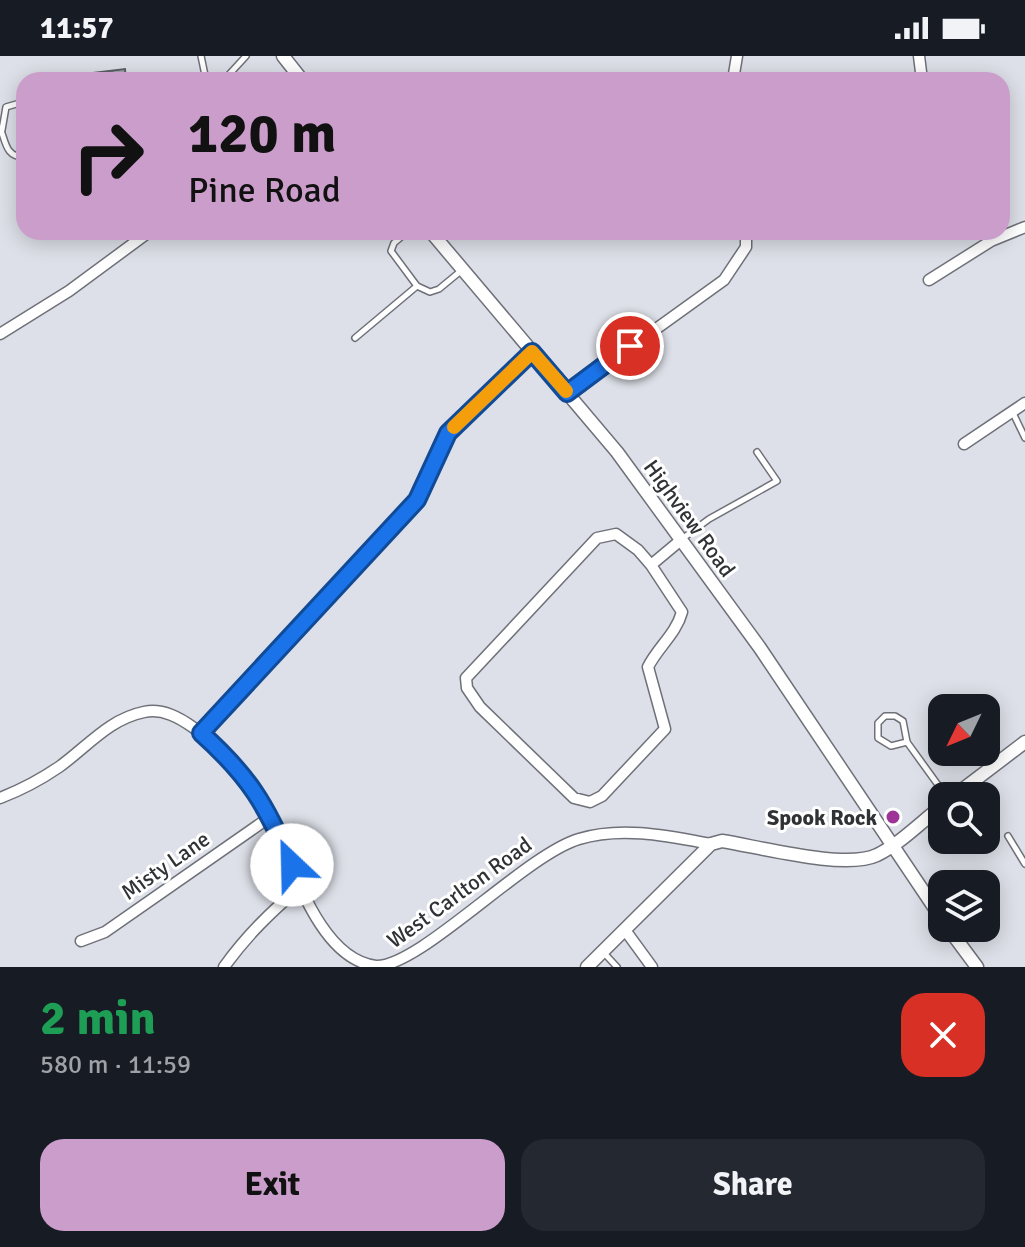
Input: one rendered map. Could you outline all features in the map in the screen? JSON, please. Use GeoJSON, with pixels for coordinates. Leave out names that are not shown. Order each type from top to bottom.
{"type":"FeatureCollection","features":[{"type":"Feature","properties":{"kind":"street"},"geometry":{"type":"LineString","coordinates":[[283,56],[296,72]]}},
{"type":"Feature","properties":{"kind":"street"},"geometry":{"type":"LineString","coordinates":[[0,334],[69,291],[138,240]]}},
{"type":"Feature","properties":{"kind":"street","name":"Highview Road"},"geometry":{"type":"LineString","coordinates":[[438,240],[617,452],[760,648],[928,899]]}},
{"type":"Feature","properties":{"kind":"street"},"geometry":{"type":"LineString","coordinates":[[567,393],[724,280],[746,247],[746,240]]}},
{"type":"Feature","properties":{"kind":"street"},"geometry":{"type":"LineString","coordinates":[[929,280],[983,240]]}},
{"type":"Feature","properties":{"kind":"street"},"geometry":{"type":"LineString","coordinates":[[201,733],[417,500],[448,433],[532,352]]}},
{"type":"Feature","properties":{"kind":"street"},"geometry":{"type":"LineString","coordinates":[[964,444],[1025,403]]}},
{"type":"Feature","properties":{"kind":"street"},"geometry":{"type":"LineString","coordinates":[[616,534],[638,550],[651,565],[682,612],[677,628],[653,656],[648,667],[665,729],[602,796],[590,802],[574,798],[480,707],[467,688],[466,678],[597,538],[616,534]]}},
{"type":"Feature","properties":{"kind":"street"},"geometry":{"type":"LineString","coordinates":[[651,565],[681,540]]}},
{"type":"Feature","properties":{"kind":"street","name":"West Carlton Road"},"geometry":{"type":"LineString","coordinates":[[0,798],[20,791],[59,767],[110,725],[132,715],[162,712],[180,719],[201,733],[242,772],[258,794],[300,887],[320,922],[344,952],[360,962],[387,967],[400,963],[433,942],[549,852],[579,839],[614,833],[638,833],[711,844]]}},
{"type":"Feature","properties":{"kind":"street"},"geometry":{"type":"LineString","coordinates":[[972,782],[1025,742]]}},
{"type":"Feature","properties":{"kind":"street","name":"Misty Lane"},"geometry":{"type":"LineString","coordinates":[[81,941],[105,932],[270,817]]}},
{"type":"Feature","properties":{"kind":"street"},"geometry":{"type":"LineString","coordinates":[[587,967],[711,844],[722,841],[837,861],[857,861],[892,846],[928,817]]}},
{"type":"Feature","properties":{"kind":"street"},"geometry":{"type":"LineString","coordinates":[[224,967],[246,936],[300,887]]}},
{"type":"Feature","properties":{"kind":"street"},"geometry":{"type":"LineString","coordinates":[[625,930],[652,967]]}},
{"type":"Feature","properties":{"kind":"street"},"geometry":{"type":"LineString","coordinates":[[958,942],[977,967]]}},
{"type":"Feature","properties":{"kind":"lane"},"geometry":{"type":"LineString","coordinates":[[231,72],[246,56]]}},
{"type":"Feature","properties":{"kind":"lane"},"geometry":{"type":"LineString","coordinates":[[16,104],[6,107],[1,129],[8,150],[16,157]]}},
{"type":"Feature","properties":{"kind":"lane"},"geometry":{"type":"LineString","coordinates":[[398,240],[391,251],[417,286],[430,292],[439,289],[462,269]]}},
{"type":"Feature","properties":{"kind":"lane"},"geometry":{"type":"LineString","coordinates":[[355,338],[417,286]]}},
{"type":"Feature","properties":{"kind":"lane"},"geometry":{"type":"LineString","coordinates":[[1012,410],[1025,438]]}},
{"type":"Feature","properties":{"kind":"lane"},"geometry":{"type":"LineString","coordinates":[[681,540],[709,519],[777,481],[757,452]]}},
{"type":"Feature","properties":{"kind":"lane"},"geometry":{"type":"LineString","coordinates":[[907,742],[891,746],[881,742],[876,733],[878,723],[885,716],[899,718],[905,725],[907,742],[936,782]]}},
{"type":"Feature","properties":{"kind":"lane"},"geometry":{"type":"LineString","coordinates":[[1008,836],[1025,864]]}},
{"type":"Feature","properties":{"kind":"lane"},"geometry":{"type":"LineString","coordinates":[[603,952],[617,967]]}},
{"type":"Feature","properties":{"kind":"slow traffic"},"geometry":{"type":"LineString","coordinates":[[454,427],[532,352],[566,391]]}},
{"type":"Feature","properties":{"kind":"place","name":"Spook Rock"},"geometry":{"type":"Point","coordinates":[893,817]}},
{"type":"Feature","properties":{"kind":"route"},"geometry":{"type":"LineString","coordinates":[[292,865],[258,794],[242,772],[201,733],[417,500],[448,433],[494,386],[532,352],[567,393],[630,346]]}}]}
